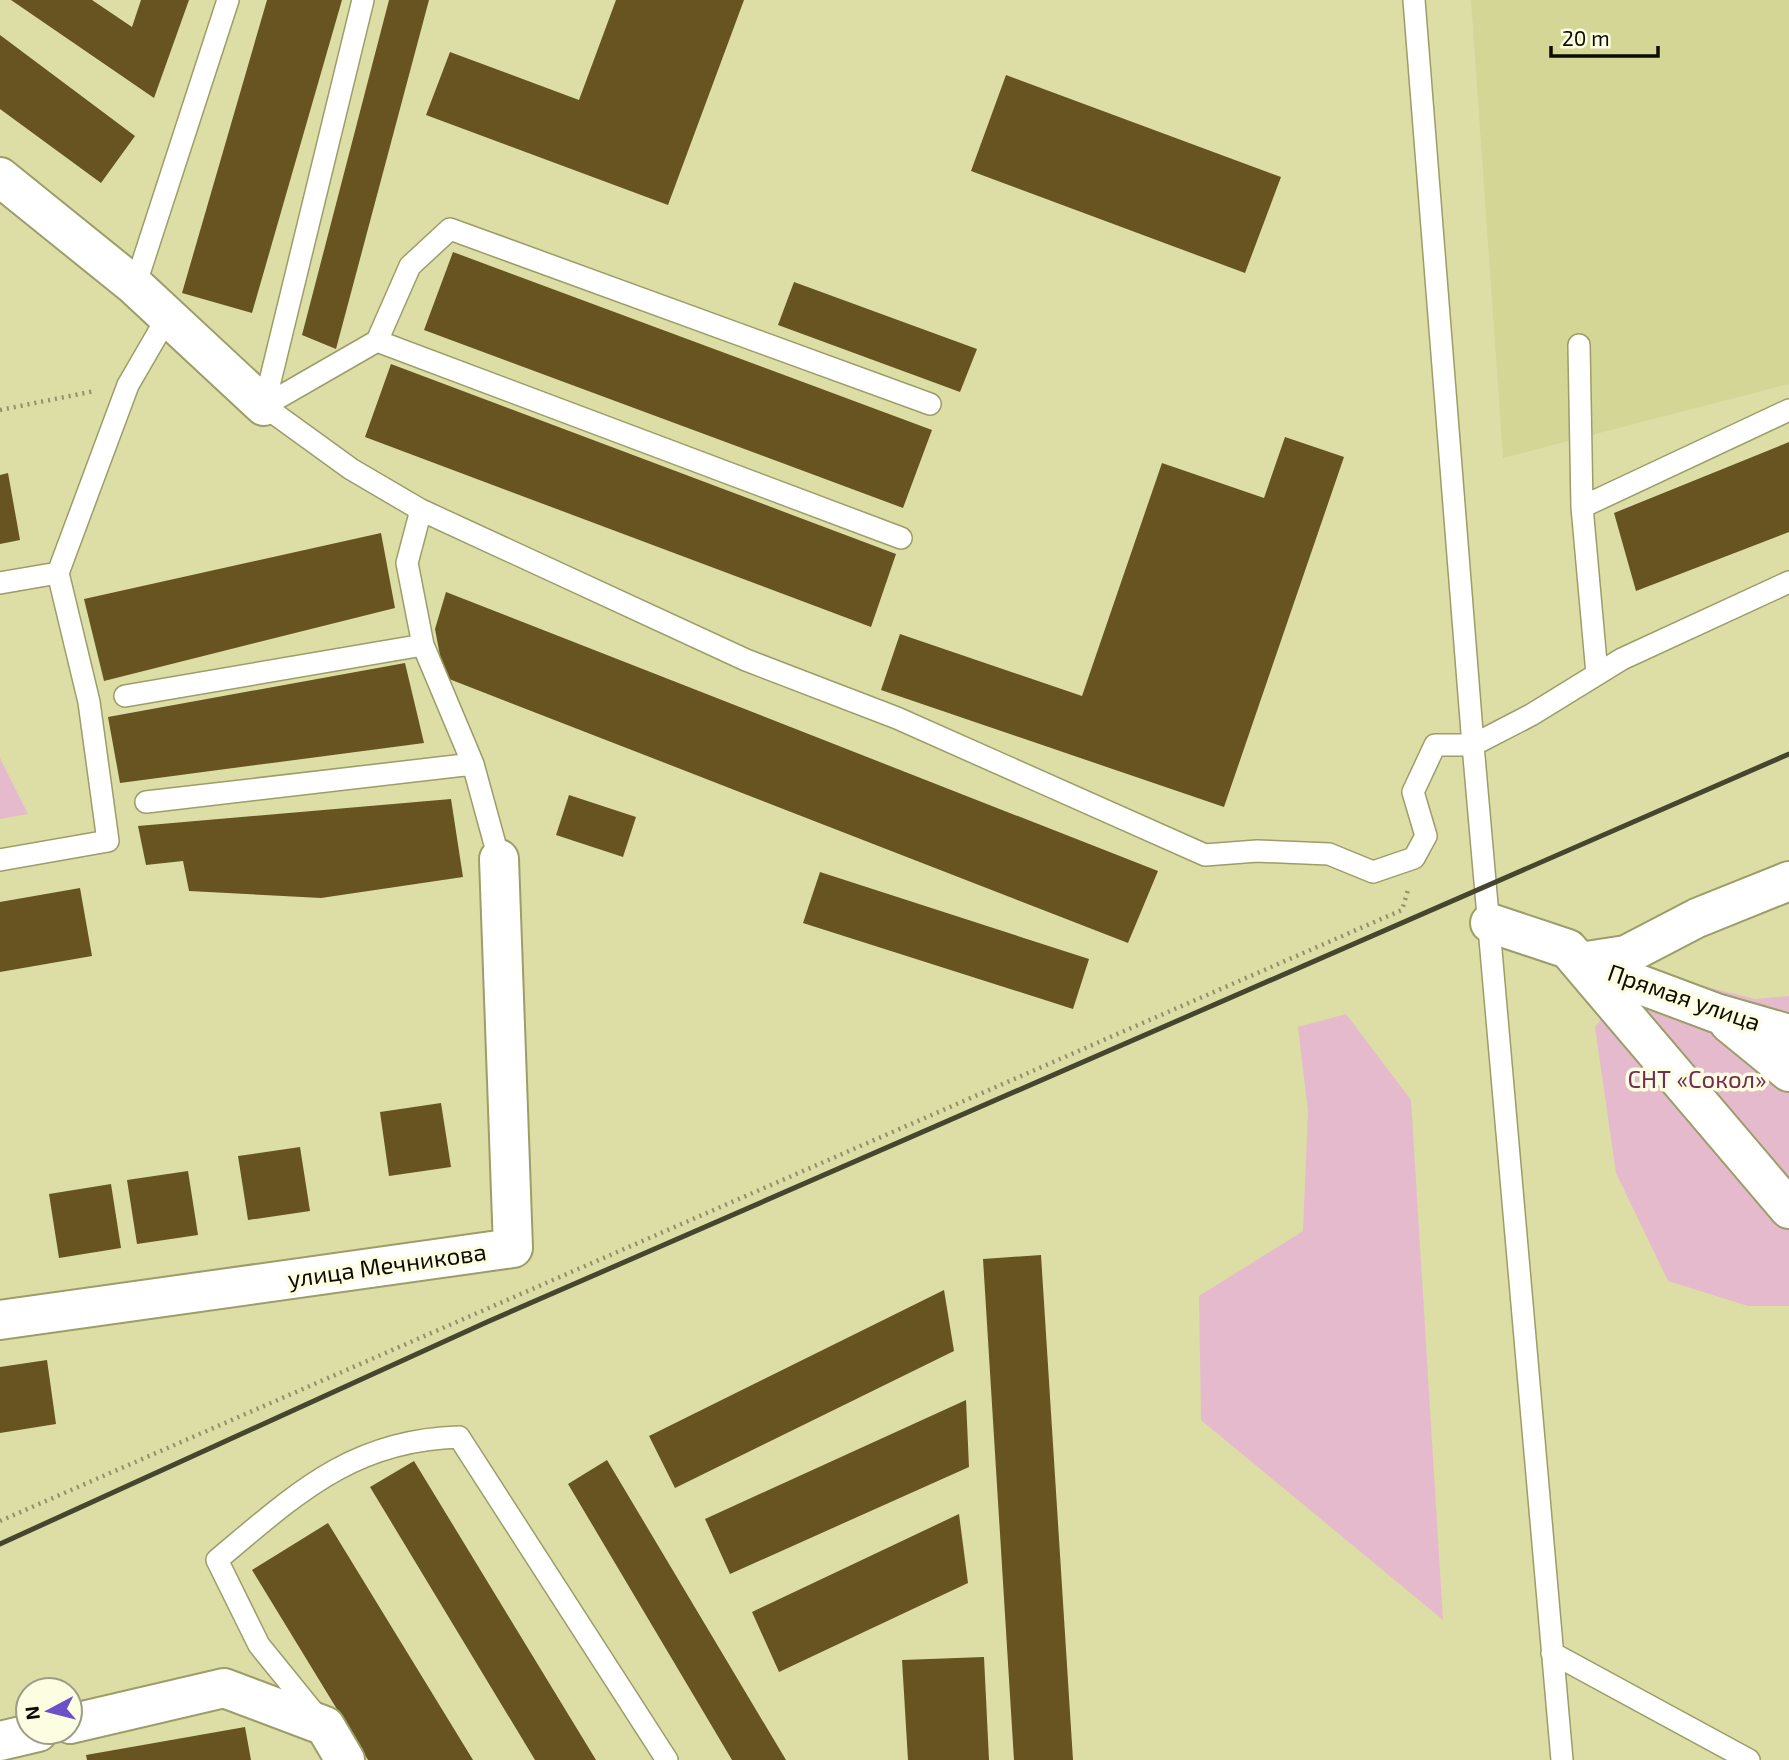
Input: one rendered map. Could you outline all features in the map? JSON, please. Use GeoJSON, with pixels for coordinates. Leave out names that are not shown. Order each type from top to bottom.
{"type":"FeatureCollection","features":[{"type":"Feature","properties":{"kind":"street"},"geometry":{"type":"LineString","coordinates":[[0,177],[135,286],[264,405]]}},
{"type":"Feature","properties":{"kind":"street","name":"улица Мечникова"},"geometry":{"type":"LineString","coordinates":[[0,1320],[513,1248],[499,859]]}},
{"type":"Feature","properties":{"kind":"street"},"geometry":{"type":"LineString","coordinates":[[1580,962],[1626,955],[1697,918],[1789,881]]}},
{"type":"Feature","properties":{"kind":"street"},"geometry":{"type":"LineString","coordinates":[[1490,923],[1568,949],[1789,1209]]}},
{"type":"Feature","properties":{"kind":"street","name":"Прямая улица"},"geometry":{"type":"LineString","coordinates":[[1580,962],[1716,1013],[1789,1034]]}},
{"type":"Feature","properties":{"kind":"street"},"geometry":{"type":"LineString","coordinates":[[1716,1013],[1789,1072]]}},
{"type":"Feature","properties":{"kind":"street"},"geometry":{"type":"LineString","coordinates":[[84,1721],[224,1688],[324,1726],[345,1760]]}},
{"type":"Feature","properties":{"kind":"lane"},"geometry":{"type":"LineString","coordinates":[[135,286],[228,0]]}},
{"type":"Feature","properties":{"kind":"lane"},"geometry":{"type":"LineString","coordinates":[[264,405],[363,0]]}},
{"type":"Feature","properties":{"kind":"lane"},"geometry":{"type":"LineString","coordinates":[[1413,0],[1473,745],[1562,1760]]}},
{"type":"Feature","properties":{"kind":"lane"},"geometry":{"type":"LineString","coordinates":[[264,405],[377,341],[410,266],[450,229],[930,404]]}},
{"type":"Feature","properties":{"kind":"lane"},"geometry":{"type":"LineString","coordinates":[[0,860],[108,841],[89,702],[58,573],[128,385],[168,316]]}},
{"type":"Feature","properties":{"kind":"lane"},"geometry":{"type":"LineString","coordinates":[[377,341],[420,360],[625,432],[901,538]]}},
{"type":"Feature","properties":{"kind":"lane"},"geometry":{"type":"LineString","coordinates":[[1579,345],[1582,507],[1597,674]]}},
{"type":"Feature","properties":{"kind":"lane"},"geometry":{"type":"LineString","coordinates":[[264,405],[351,469],[421,510],[746,660],[897,718],[1205,855],[1257,851],[1329,854],[1373,872],[1414,858],[1426,836],[1413,792],[1435,745],[1473,745],[1531,715],[1622,659],[1789,582]]}},
{"type":"Feature","properties":{"kind":"lane"},"geometry":{"type":"LineString","coordinates":[[1582,507],[1789,410]]}},
{"type":"Feature","properties":{"kind":"lane"},"geometry":{"type":"LineString","coordinates":[[421,510],[407,563],[423,645],[473,764],[499,859]]}},
{"type":"Feature","properties":{"kind":"lane"},"geometry":{"type":"LineString","coordinates":[[0,583],[58,573]]}},
{"type":"Feature","properties":{"kind":"lane"},"geometry":{"type":"LineString","coordinates":[[125,696],[423,645]]}},
{"type":"Feature","properties":{"kind":"lane"},"geometry":{"type":"LineString","coordinates":[[146,802],[473,764]]}},
{"type":"Feature","properties":{"kind":"lane"},"geometry":{"type":"LineString","coordinates":[[324,1726],[259,1644],[217,1560],[299,1492],[356,1457],[433,1438],[459,1437],[667,1760]]}},
{"type":"Feature","properties":{"kind":"lane"},"geometry":{"type":"LineString","coordinates":[[1552,1653],[1749,1760]]}},
{"type":"Feature","properties":{"kind":"path"},"geometry":{"type":"LineString","coordinates":[[0,410],[128,385]]}},
{"type":"Feature","properties":{"kind":"path"},"geometry":{"type":"LineString","coordinates":[[0,1521],[1402,910],[1426,836]]}},
{"type":"Feature","properties":{"kind":"shaded area"},"geometry":{"type":"Polygon","coordinates":[[[1471,0],[1789,0],[1789,384],[1503,458],[1471,0]]]}},
{"type":"Feature","properties":{"kind":"green space"},"geometry":{"type":"Polygon","coordinates":[[[0,758],[28,814],[0,819],[0,758]]]}},
{"type":"Feature","properties":{"kind":"green space","name":"СНТ «Сокол»"},"geometry":{"type":"Polygon","coordinates":[[[1640,970],[1755,999],[1789,996],[1789,1306],[1748,1306],[1668,1281],[1616,1173],[1595,1027],[1640,970]]]}},
{"type":"Feature","properties":{"kind":"green space"},"geometry":{"type":"Polygon","coordinates":[[[1346,1014],[1411,1100],[1443,1620],[1201,1420],[1199,1296],[1303,1231],[1308,1111],[1298,1027],[1346,1014]]]}},
{"type":"Feature","properties":{"kind":"building"},"geometry":{"type":"Polygon","coordinates":[[[11,0],[92,0],[132,27],[141,0],[189,0],[154,98],[11,0]]]}},
{"type":"Feature","properties":{"kind":"building"},"geometry":{"type":"Polygon","coordinates":[[[267,0],[342,0],[252,313],[182,293],[267,0]]]}},
{"type":"Feature","properties":{"kind":"building"},"geometry":{"type":"Polygon","coordinates":[[[389,0],[429,0],[336,349],[302,335],[389,0]]]}},
{"type":"Feature","properties":{"kind":"building"},"geometry":{"type":"Polygon","coordinates":[[[616,0],[744,0],[668,205],[426,115],[450,52],[579,100],[616,0]]]}},
{"type":"Feature","properties":{"kind":"building"},"geometry":{"type":"Polygon","coordinates":[[[0,35],[135,136],[101,183],[0,109],[0,35]]]}},
{"type":"Feature","properties":{"kind":"building"},"geometry":{"type":"Polygon","coordinates":[[[1006,75],[1281,177],[1245,273],[971,171],[1006,75]]]}},
{"type":"Feature","properties":{"kind":"building"},"geometry":{"type":"Polygon","coordinates":[[[453,252],[932,430],[903,508],[424,330],[453,252]]]}},
{"type":"Feature","properties":{"kind":"building"},"geometry":{"type":"Polygon","coordinates":[[[794,282],[977,349],[960,392],[778,325],[794,282]]]}},
{"type":"Feature","properties":{"kind":"building"},"geometry":{"type":"Polygon","coordinates":[[[391,364],[896,554],[871,627],[365,437],[391,364]]]}},
{"type":"Feature","properties":{"kind":"building"},"geometry":{"type":"Polygon","coordinates":[[[1285,437],[1344,457],[1224,807],[881,690],[900,634],[1082,696],[1162,463],[1264,498],[1285,437]]]}},
{"type":"Feature","properties":{"kind":"building"},"geometry":{"type":"Polygon","coordinates":[[[1789,442],[1789,532],[1636,591],[1614,513],[1789,442]]]}},
{"type":"Feature","properties":{"kind":"building"},"geometry":{"type":"Polygon","coordinates":[[[8,473],[20,540],[0,544],[0,475],[8,473]]]}},
{"type":"Feature","properties":{"kind":"building"},"geometry":{"type":"Polygon","coordinates":[[[381,533],[395,608],[104,681],[84,599],[381,533]]]}},
{"type":"Feature","properties":{"kind":"building"},"geometry":{"type":"Polygon","coordinates":[[[446,592],[1158,871],[1128,943],[444,677],[435,629],[446,592]]]}},
{"type":"Feature","properties":{"kind":"building"},"geometry":{"type":"Polygon","coordinates":[[[405,663],[424,743],[120,783],[108,717],[405,663]]]}},
{"type":"Feature","properties":{"kind":"building"},"geometry":{"type":"Polygon","coordinates":[[[569,795],[636,817],[623,857],[556,835],[569,795]]]}},
{"type":"Feature","properties":{"kind":"building"},"geometry":{"type":"Polygon","coordinates":[[[451,799],[463,877],[321,898],[189,891],[183,861],[146,865],[138,826],[451,799]]]}},
{"type":"Feature","properties":{"kind":"building"},"geometry":{"type":"Polygon","coordinates":[[[820,872],[1089,959],[1073,1009],[803,923],[820,872]]]}},
{"type":"Feature","properties":{"kind":"building"},"geometry":{"type":"Polygon","coordinates":[[[80,888],[92,956],[0,972],[0,902],[80,888]]]}},
{"type":"Feature","properties":{"kind":"building"},"geometry":{"type":"Polygon","coordinates":[[[441,1103],[451,1167],[389,1176],[380,1112],[441,1103]]]}},
{"type":"Feature","properties":{"kind":"building"},"geometry":{"type":"Polygon","coordinates":[[[300,1147],[310,1211],[248,1220],[238,1156],[300,1147]]]}},
{"type":"Feature","properties":{"kind":"building"},"geometry":{"type":"Polygon","coordinates":[[[188,1171],[198,1235],[137,1244],[127,1180],[188,1171]]]}},
{"type":"Feature","properties":{"kind":"building"},"geometry":{"type":"Polygon","coordinates":[[[111,1184],[121,1248],[59,1258],[49,1194],[111,1184]]]}},
{"type":"Feature","properties":{"kind":"building"},"geometry":{"type":"Polygon","coordinates":[[[1041,1255],[1073,1760],[1014,1760],[983,1259],[1041,1255]]]}},
{"type":"Feature","properties":{"kind":"building"},"geometry":{"type":"Polygon","coordinates":[[[944,1290],[954,1351],[675,1488],[649,1436],[944,1290]]]}},
{"type":"Feature","properties":{"kind":"building"},"geometry":{"type":"Polygon","coordinates":[[[47,1360],[56,1424],[0,1433],[0,1367],[47,1360]]]}},
{"type":"Feature","properties":{"kind":"building"},"geometry":{"type":"Polygon","coordinates":[[[966,1400],[969,1467],[730,1574],[705,1519],[966,1400]]]}},
{"type":"Feature","properties":{"kind":"building"},"geometry":{"type":"Polygon","coordinates":[[[607,1460],[786,1760],[732,1760],[568,1484],[607,1460]]]}},
{"type":"Feature","properties":{"kind":"building"},"geometry":{"type":"Polygon","coordinates":[[[414,1461],[596,1760],[535,1760],[370,1487],[414,1461]]]}},
{"type":"Feature","properties":{"kind":"building"},"geometry":{"type":"Polygon","coordinates":[[[959,1514],[968,1583],[779,1672],[752,1612],[959,1514]]]}},
{"type":"Feature","properties":{"kind":"building"},"geometry":{"type":"Polygon","coordinates":[[[328,1523],[473,1760],[368,1760],[252,1570],[328,1523]]]}},
{"type":"Feature","properties":{"kind":"building"},"geometry":{"type":"Polygon","coordinates":[[[984,1657],[989,1760],[908,1760],[902,1660],[984,1657]]]}},
{"type":"Feature","properties":{"kind":"building"},"geometry":{"type":"Polygon","coordinates":[[[245,1727],[251,1760],[87,1760],[86,1755],[245,1727]]]}},
{"type":"Feature","properties":{"kind":"railway"},"geometry":{"type":"LineString","coordinates":[[0,1544],[487,1322],[1789,754]]}}]}
